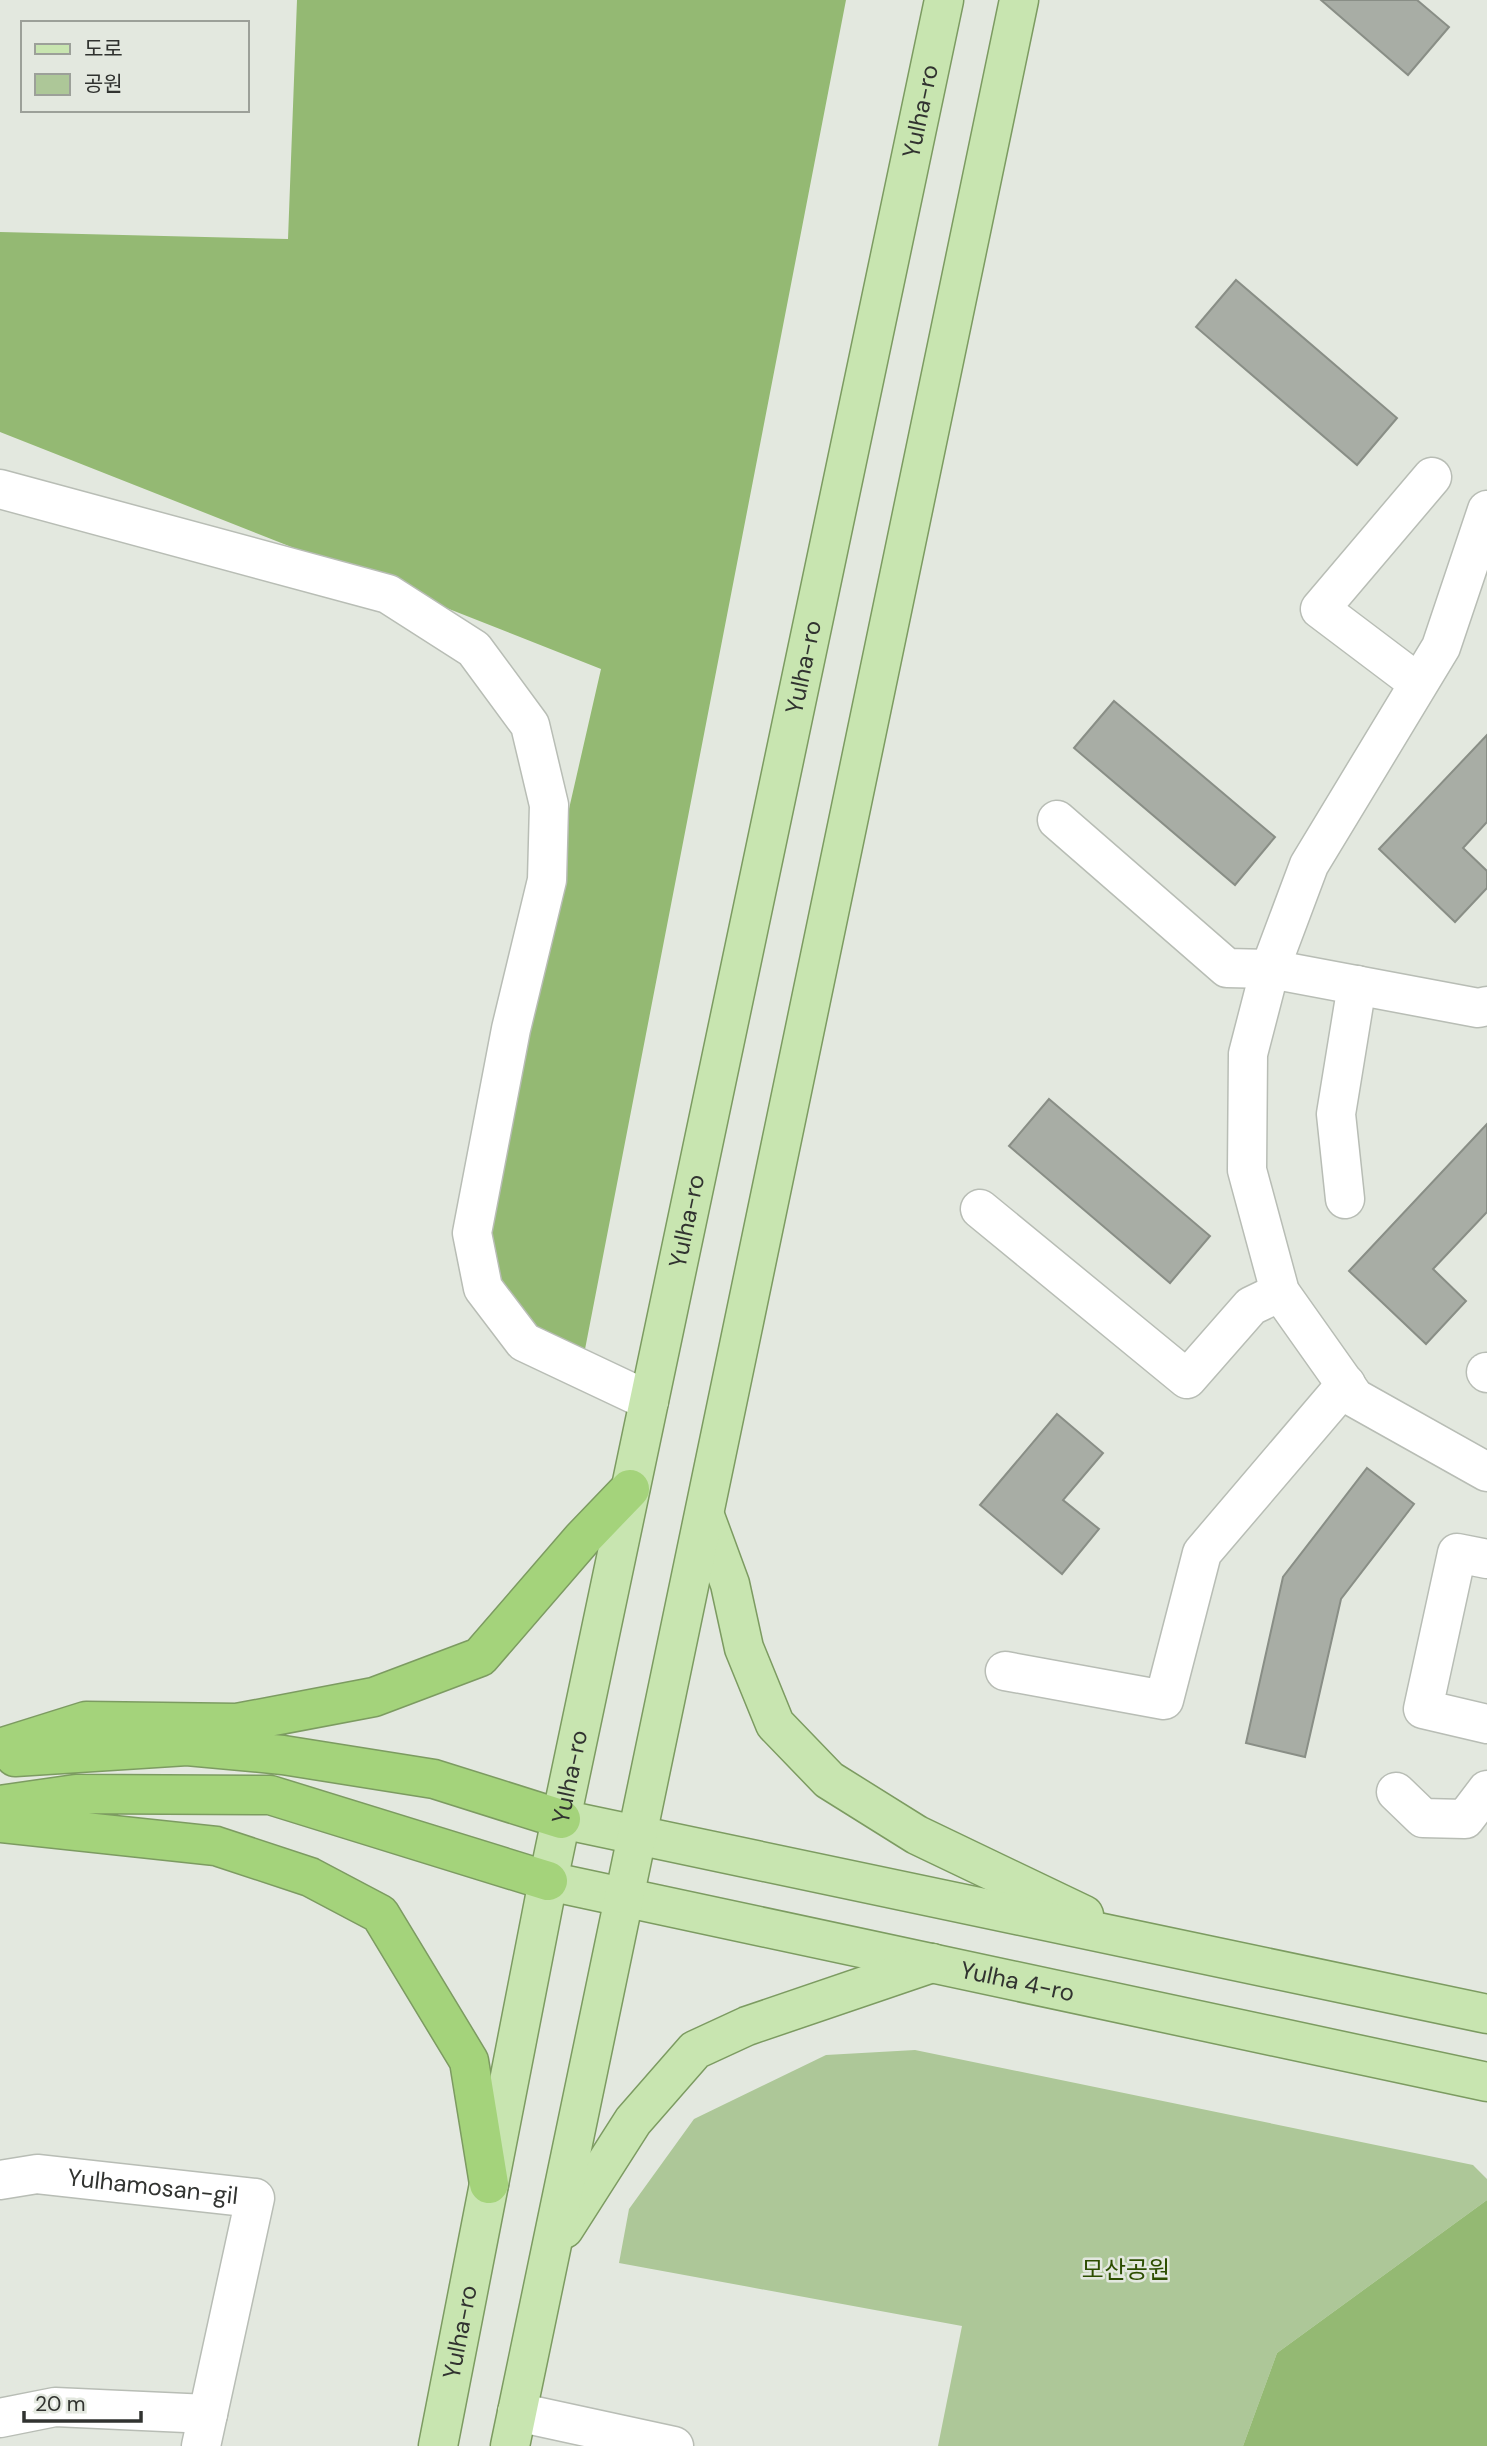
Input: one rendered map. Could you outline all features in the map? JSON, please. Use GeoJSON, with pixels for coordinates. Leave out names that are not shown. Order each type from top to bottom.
{"type":"FeatureCollection","features":[{"type":"Feature","properties":{"kind":"highway"},"geometry":{"type":"LineString","coordinates":[[0,1748],[86,1721],[237,1723],[349,1702],[374,1697],[480,1657],[582,1539],[630,1489]]}},
{"type":"Feature","properties":{"kind":"highway"},"geometry":{"type":"LineString","coordinates":[[0,1758],[187,1746],[283,1755],[434,1779],[561,1819]]}},
{"type":"Feature","properties":{"kind":"highway"},"geometry":{"type":"LineString","coordinates":[[0,1805],[76,1794],[270,1795],[548,1881]]}},
{"type":"Feature","properties":{"kind":"highway"},"geometry":{"type":"LineString","coordinates":[[0,1823],[216,1846],[310,1877],[380,1914],[469,2061],[489,2184]]}},
{"type":"Feature","properties":{"kind":"main road","name":"Yulha-ro"},"geometry":{"type":"LineString","coordinates":[[438,2446],[548,1881],[944,0]]}},
{"type":"Feature","properties":{"kind":"main road"},"geometry":{"type":"LineString","coordinates":[[514,2429],[1019,0]]}},
{"type":"Feature","properties":{"kind":"main road"},"geometry":{"type":"LineString","coordinates":[[705,1515],[730,1584],[744,1648],[775,1724],[829,1780],[918,1835],[1140,1941]]}},
{"type":"Feature","properties":{"kind":"main road"},"geometry":{"type":"LineString","coordinates":[[561,1819],[1487,2014]]}},
{"type":"Feature","properties":{"kind":"main road","name":"Yulha 4-ro"},"geometry":{"type":"LineString","coordinates":[[548,1881],[1487,2082]]}},
{"type":"Feature","properties":{"kind":"main road"},"geometry":{"type":"LineString","coordinates":[[552,2249],[633,2120],[695,2050],[747,2026],[932,1963]]}},
{"type":"Feature","properties":{"kind":"street"},"geometry":{"type":"LineString","coordinates":[[1418,683],[1320,609],[1432,477]]}},
{"type":"Feature","properties":{"kind":"street"},"geometry":{"type":"LineString","coordinates":[[0,489],[388,594],[474,649],[530,725],[550,805],[547,880],[511,1029],[472,1233],[483,1288],[524,1342],[649,1401]]}},
{"type":"Feature","properties":{"kind":"street"},"geometry":{"type":"LineString","coordinates":[[1487,510],[1441,647],[1309,866],[1270,968],[1248,1054],[1247,1170],[1280,1292],[1355,1398],[1487,1472]]}},
{"type":"Feature","properties":{"kind":"street"},"geometry":{"type":"LineString","coordinates":[[1057,820],[1227,968],[1270,968],[1478,1008],[1487,1006]]}},
{"type":"Feature","properties":{"kind":"street"},"geometry":{"type":"LineString","coordinates":[[1345,1199],[1336,1114],[1357,985]]}},
{"type":"Feature","properties":{"kind":"street"},"geometry":{"type":"LineString","coordinates":[[980,1209],[1187,1379],[1251,1306],[1280,1292]]}},
{"type":"Feature","properties":{"kind":"street"},"geometry":{"type":"LineString","coordinates":[[1005,1671],[1164,1700],[1202,1553],[1346,1384]]}},
{"type":"Feature","properties":{"kind":"street"},"geometry":{"type":"LineString","coordinates":[[1487,1559],[1457,1553],[1423,1709],[1487,1724]]}},
{"type":"Feature","properties":{"kind":"street"},"geometry":{"type":"LineString","coordinates":[[1396,1793],[1423,1818],[1465,1819],[1487,1790]]}},
{"type":"Feature","properties":{"kind":"street","name":"Yulhamosan-gil"},"geometry":{"type":"LineString","coordinates":[[0,2180],[37,2174],[255,2198],[204,2430],[55,2407],[0,2418]]}},
{"type":"Feature","properties":{"kind":"street"},"geometry":{"type":"LineString","coordinates":[[514,2429],[674,2446]]}},
{"type":"Feature","properties":{"kind":"green space"},"geometry":{"type":"Polygon","coordinates":[[[297,0],[846,0],[581,1370],[524,1342],[472,1233],[601,669],[0,432],[0,232],[288,239],[297,0]]]}},
{"type":"Feature","properties":{"kind":"green space","name":"모산공원"},"geometry":{"type":"Polygon","coordinates":[[[915,2050],[1473,2165],[1487,2179],[1487,2200],[1277,2353],[1243,2446],[938,2446],[962,2326],[619,2263],[629,2209],[694,2119],[826,2055],[915,2050]]]}},
{"type":"Feature","properties":{"kind":"green space"},"geometry":{"type":"Polygon","coordinates":[[[1487,2200],[1487,2446],[1243,2446],[1277,2353],[1487,2200]]]}},
{"type":"Feature","properties":{"kind":"building"},"geometry":{"type":"Polygon","coordinates":[[[1321,0],[1417,0],[1449,27],[1408,75],[1321,0]]]}},
{"type":"Feature","properties":{"kind":"building"},"geometry":{"type":"Polygon","coordinates":[[[1236,280],[1397,418],[1357,465],[1196,327],[1236,280]]]}},
{"type":"Feature","properties":{"kind":"building"},"geometry":{"type":"Polygon","coordinates":[[[1114,701],[1275,837],[1235,885],[1074,748],[1114,701]]]}},
{"type":"Feature","properties":{"kind":"building"},"geometry":{"type":"Polygon","coordinates":[[[1487,735],[1487,822],[1463,848],[1487,871],[1487,888],[1455,922],[1379,849],[1487,735]]]}},
{"type":"Feature","properties":{"kind":"building"},"geometry":{"type":"Polygon","coordinates":[[[1049,1099],[1210,1236],[1170,1283],[1009,1146],[1049,1099]]]}},
{"type":"Feature","properties":{"kind":"building"},"geometry":{"type":"Polygon","coordinates":[[[1487,1124],[1487,1212],[1433,1269],[1466,1301],[1426,1344],[1349,1271],[1487,1124]]]}},
{"type":"Feature","properties":{"kind":"building"},"geometry":{"type":"Polygon","coordinates":[[[1057,1414],[1103,1453],[1063,1500],[1099,1529],[1062,1574],[980,1505],[1057,1414]]]}},
{"type":"Feature","properties":{"kind":"building"},"geometry":{"type":"Polygon","coordinates":[[[1367,1468],[1414,1504],[1341,1599],[1305,1757],[1246,1743],[1283,1577],[1367,1468]]]}}]}
